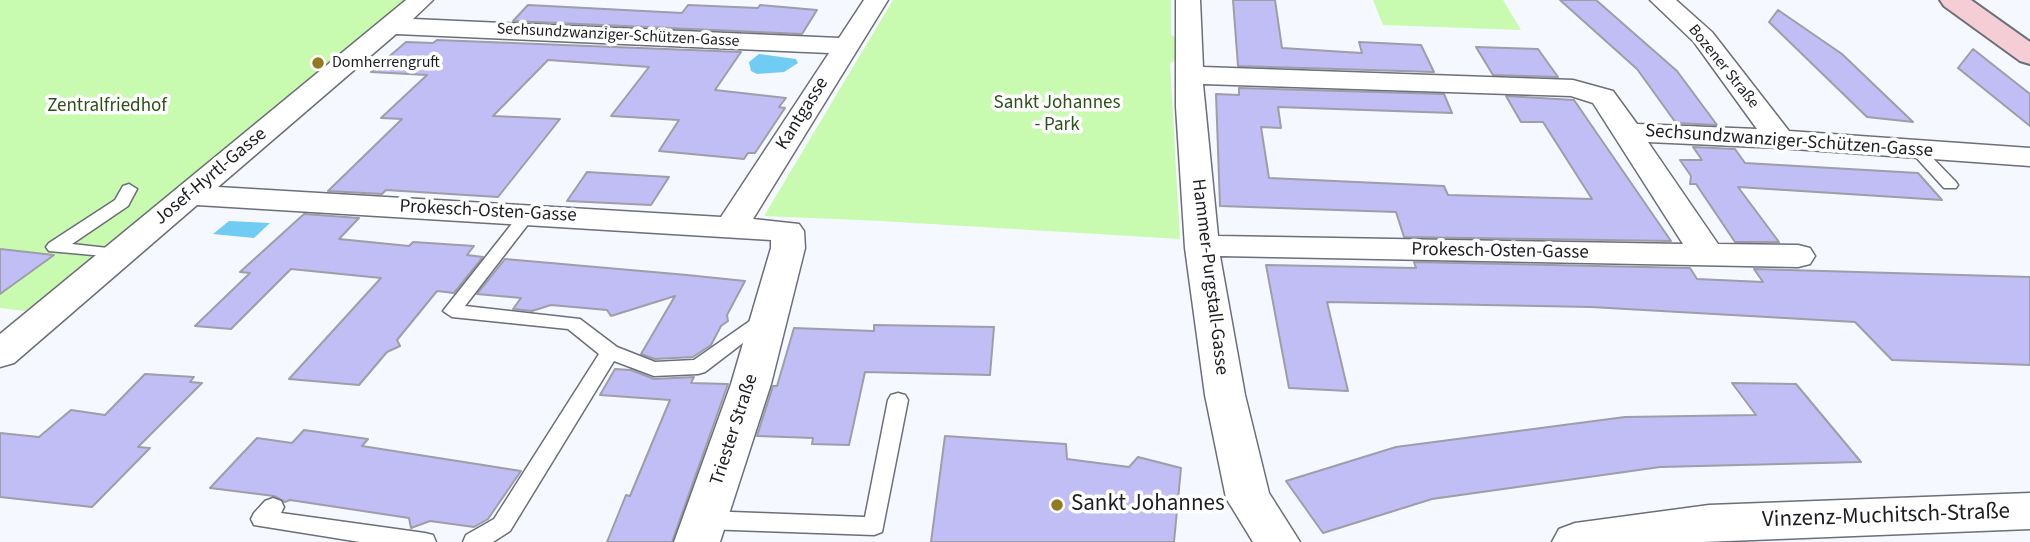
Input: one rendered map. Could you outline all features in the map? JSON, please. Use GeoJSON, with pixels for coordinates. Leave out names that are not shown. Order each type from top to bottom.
{"type":"FeatureCollection","features":[{"type":"Feature","properties":{"kind":"main road"},"geometry":{"type":"LineString","coordinates":[[1953,0],[2030,55]]}},
{"type":"Feature","properties":{"kind":"street","name":"Josef-Hyrtl-Gasse"},"geometry":{"type":"LineString","coordinates":[[0,354],[421,0]]}},
{"type":"Feature","properties":{"kind":"street","name":"Kantgasse"},"geometry":{"type":"LineString","coordinates":[[730,229],[876,0]]}},
{"type":"Feature","properties":{"kind":"street","name":"Hammer-Purgstall-Gasse"},"geometry":{"type":"LineString","coordinates":[[1188,0],[1189,75],[1202,248],[1225,395],[1248,498],[1277,542]]}},
{"type":"Feature","properties":{"kind":"street","name":"Bozener Straße"},"geometry":{"type":"LineString","coordinates":[[1662,0],[1703,37],[1780,139]]}},
{"type":"Feature","properties":{"kind":"street","name":"Sechsundzwanziger-Schützen-Gasse"},"geometry":{"type":"LineString","coordinates":[[391,26],[846,47]]}},
{"type":"Feature","properties":{"kind":"street","name":"Sechsundzwanziger-Schützen-Gasse"},"geometry":{"type":"LineString","coordinates":[[1189,75],[1573,88],[1603,97],[1628,132],[1780,139],[2030,157]]}},
{"type":"Feature","properties":{"kind":"street"},"geometry":{"type":"LineString","coordinates":[[1628,132],[1638,152],[1707,254]]}},
{"type":"Feature","properties":{"kind":"street","name":"Prokesch-Osten-Gasse"},"geometry":{"type":"LineString","coordinates":[[189,195],[787,231],[788,248],[770,316]]}},
{"type":"Feature","properties":{"kind":"street","name":"Prokesch-Osten-Gasse"},"geometry":{"type":"LineString","coordinates":[[1202,248],[1225,245],[1798,256]]}},
{"type":"Feature","properties":{"kind":"street","name":"Triester Straße"},"geometry":{"type":"LineString","coordinates":[[701,531],[751,384],[770,316]]}},
{"type":"Feature","properties":{"kind":"street","name":"Vinzenz-Muchitsch-Straße"},"geometry":{"type":"LineString","coordinates":[[1575,542],[1709,523],[2030,511]]}},
{"type":"Feature","properties":{"kind":"lane"},"geometry":{"type":"LineString","coordinates":[[1917,149],[1950,185]]}},
{"type":"Feature","properties":{"kind":"lane"},"geometry":{"type":"LineString","coordinates":[[120,254],[55,247],[122,203],[129,189]]}},
{"type":"Feature","properties":{"kind":"lane"},"geometry":{"type":"LineString","coordinates":[[528,214],[452,311],[573,323],[610,352],[654,369],[698,368],[770,316]]}},
{"type":"Feature","properties":{"kind":"lane"},"geometry":{"type":"LineString","coordinates":[[474,542],[502,525],[610,352]]}},
{"type":"Feature","properties":{"kind":"lane"},"geometry":{"type":"LineString","coordinates":[[701,531],[874,526],[898,400]]}},
{"type":"Feature","properties":{"kind":"lane"},"geometry":{"type":"LineString","coordinates":[[273,507],[262,519],[425,542]]}},
{"type":"Feature","properties":{"kind":"green space","name":"Zentralfriedhof"},"geometry":{"type":"Polygon","coordinates":[[[0,0],[408,0],[32,312],[0,308],[0,0]]]}},
{"type":"Feature","properties":{"kind":"green space","name":"Sankt Johannes - Park"},"geometry":{"type":"Polygon","coordinates":[[[893,0],[1171,0],[1171,35],[1179,39],[1179,59],[1170,63],[1180,239],[764,216],[893,0]]]}},
{"type":"Feature","properties":{"kind":"green space"},"geometry":{"type":"Polygon","coordinates":[[[1373,0],[1503,0],[1521,30],[1383,25],[1373,0]]]}},
{"type":"Feature","properties":{"kind":"water"},"geometry":{"type":"Polygon","coordinates":[[[759,54],[796,59],[798,63],[784,72],[757,74],[751,71],[749,62],[759,54]]]}},
{"type":"Feature","properties":{"kind":"water"},"geometry":{"type":"Polygon","coordinates":[[[229,221],[270,223],[254,238],[213,234],[229,221]]]}},
{"type":"Feature","properties":{"kind":"building"},"geometry":{"type":"Polygon","coordinates":[[[1233,0],[1275,0],[1282,48],[1362,53],[1359,42],[1421,45],[1434,72],[1238,66],[1233,0]]]}},
{"type":"Feature","properties":{"kind":"building"},"geometry":{"type":"Polygon","coordinates":[[[1560,0],[1596,0],[1677,71],[1717,125],[1676,123],[1637,69],[1560,0]]]}},
{"type":"Feature","properties":{"kind":"building"},"geometry":{"type":"Polygon","coordinates":[[[528,5],[682,13],[688,5],[758,8],[760,5],[817,10],[802,34],[513,21],[528,5]]]}},
{"type":"Feature","properties":{"kind":"building"},"geometry":{"type":"Polygon","coordinates":[[[1778,10],[1842,54],[1913,122],[1867,117],[1769,22],[1778,10]]]}},
{"type":"Feature","properties":{"kind":"building"},"geometry":{"type":"Polygon","coordinates":[[[437,40],[741,52],[715,90],[786,98],[779,107],[785,108],[755,153],[748,153],[744,159],[659,151],[679,120],[611,116],[649,67],[548,60],[493,116],[560,119],[498,197],[386,190],[382,194],[328,191],[402,119],[381,118],[427,75],[371,72],[406,42],[433,43],[437,40]]]}},
{"type":"Feature","properties":{"kind":"building"},"geometry":{"type":"Polygon","coordinates":[[[1476,47],[1538,49],[1558,77],[1493,75],[1476,47]]]}},
{"type":"Feature","properties":{"kind":"building"},"geometry":{"type":"Polygon","coordinates":[[[1973,49],[2030,94],[2030,126],[1958,68],[1973,49]]]}},
{"type":"Feature","properties":{"kind":"building"},"geometry":{"type":"Polygon","coordinates":[[[1239,88],[1444,94],[1452,113],[1278,107],[1281,128],[1261,127],[1269,178],[1444,186],[1448,195],[1592,199],[1543,122],[1521,122],[1506,96],[1574,100],[1671,241],[1404,237],[1396,212],[1220,206],[1216,94],[1239,95],[1239,88]]]}},
{"type":"Feature","properties":{"kind":"building"},"geometry":{"type":"Polygon","coordinates":[[[1693,147],[1735,149],[1745,163],[1918,173],[1942,200],[1738,187],[1779,242],[1735,242],[1696,184],[1690,184],[1691,176],[1680,160],[1702,160],[1693,147]]]}},
{"type":"Feature","properties":{"kind":"building"},"geometry":{"type":"Polygon","coordinates":[[[587,172],[669,177],[651,205],[567,201],[587,172]]]}},
{"type":"Feature","properties":{"kind":"building"},"geometry":{"type":"Polygon","coordinates":[[[304,214],[359,218],[339,239],[409,246],[413,242],[474,246],[467,255],[483,257],[454,293],[437,291],[397,340],[400,346],[387,352],[359,385],[289,379],[381,278],[291,269],[231,329],[195,326],[250,273],[240,272],[304,214]]]}},
{"type":"Feature","properties":{"kind":"building"},"geometry":{"type":"Polygon","coordinates":[[[0,249],[54,255],[0,294],[0,249]]]}},
{"type":"Feature","properties":{"kind":"building"},"geometry":{"type":"Polygon","coordinates":[[[505,259],[745,281],[727,315],[728,321],[721,326],[711,345],[693,357],[655,359],[641,354],[675,296],[611,316],[607,310],[551,305],[532,311],[513,309],[521,298],[477,294],[505,259]]]}},
{"type":"Feature","properties":{"kind":"building"},"geometry":{"type":"Polygon","coordinates":[[[1414,262],[1690,268],[1697,279],[1763,282],[1754,269],[2030,277],[2030,365],[1892,360],[1855,322],[1591,307],[1327,302],[1348,391],[1289,388],[1266,265],[1416,268],[1414,262]]]}},
{"type":"Feature","properties":{"kind":"building"},"geometry":{"type":"Polygon","coordinates":[[[874,325],[994,327],[990,375],[865,372],[849,445],[812,444],[813,438],[757,436],[773,386],[777,386],[794,328],[874,331],[874,325]]]}},
{"type":"Feature","properties":{"kind":"building"},"geometry":{"type":"Polygon","coordinates":[[[615,369],[631,370],[654,379],[694,377],[691,383],[728,384],[672,542],[607,542],[626,495],[630,496],[670,400],[600,395],[615,369]]]}},
{"type":"Feature","properties":{"kind":"building"},"geometry":{"type":"Polygon","coordinates":[[[145,374],[194,377],[190,382],[202,383],[138,447],[150,448],[92,507],[0,497],[0,433],[39,437],[71,410],[105,415],[145,374]]]}},
{"type":"Feature","properties":{"kind":"building"},"geometry":{"type":"Polygon","coordinates":[[[1732,383],[1796,384],[1861,462],[1660,467],[1432,499],[1323,533],[1286,481],[1396,447],[1625,417],[1756,415],[1732,383]]]}},
{"type":"Feature","properties":{"kind":"building"},"geometry":{"type":"Polygon","coordinates":[[[304,430],[368,439],[362,446],[521,471],[488,519],[474,527],[430,521],[411,528],[409,518],[290,500],[285,502],[274,496],[210,488],[257,438],[292,443],[304,430]]]}},
{"type":"Feature","properties":{"kind":"building","name":"Sankt Johannes"},"geometry":{"type":"Polygon","coordinates":[[[945,436],[1066,444],[1067,459],[1129,467],[1138,457],[1181,468],[1174,542],[931,542],[945,436]]]}},
{"type":"Feature","properties":{"kind":"place","name":"Domherrengruft"},"geometry":{"type":"Point","coordinates":[318,63]}},
{"type":"Feature","properties":{"kind":"place","name":"Sankt Johannes"},"geometry":{"type":"Point","coordinates":[1057,505]}}]}
